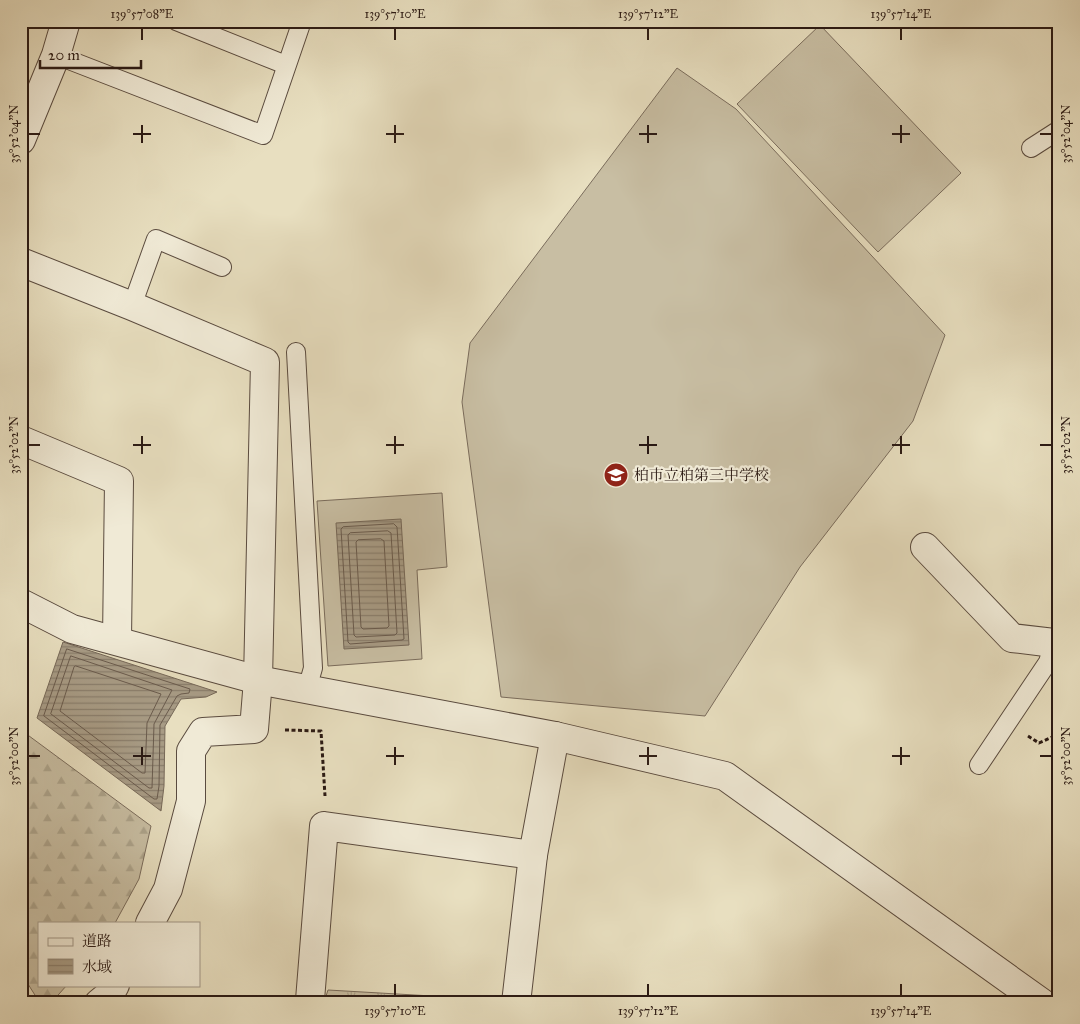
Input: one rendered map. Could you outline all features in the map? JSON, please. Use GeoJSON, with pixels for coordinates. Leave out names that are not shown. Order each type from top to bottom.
{"type":"FeatureCollection","features":[{"type":"Feature","properties":{"kind":"street"},"geometry":{"type":"LineString","coordinates":[[21,140],[56,54],[66,21]]}},
{"type":"Feature","properties":{"kind":"street"},"geometry":{"type":"LineString","coordinates":[[21,262],[132,306],[264,362],[258,680],[254,729],[203,732],[191,751],[191,801],[168,889],[151,922]]}},
{"type":"Feature","properties":{"kind":"street"},"geometry":{"type":"LineString","coordinates":[[21,440],[119,481],[116,640]]}},
{"type":"Feature","properties":{"kind":"street"},"geometry":{"type":"LineString","coordinates":[[925,547],[1012,638],[1057,642]]}},
{"type":"Feature","properties":{"kind":"street"},"geometry":{"type":"LineString","coordinates":[[21,603],[72,629],[258,680],[555,736],[725,776],[1042,1003]]}},
{"type":"Feature","properties":{"kind":"street"},"geometry":{"type":"LineString","coordinates":[[516,1003],[533,855],[555,736]]}},
{"type":"Feature","properties":{"kind":"street"},"geometry":{"type":"LineString","coordinates":[[309,1003],[324,826],[533,855]]}},
{"type":"Feature","properties":{"kind":"street"},"geometry":{"type":"LineString","coordinates":[[99,1003],[110,994],[114,986]]}},
{"type":"Feature","properties":{"kind":"lane"},"geometry":{"type":"LineString","coordinates":[[176,21],[286,65]]}},
{"type":"Feature","properties":{"kind":"lane"},"geometry":{"type":"LineString","coordinates":[[56,54],[263,135],[302,21]]}},
{"type":"Feature","properties":{"kind":"lane"},"geometry":{"type":"LineString","coordinates":[[1031,148],[1059,130]]}},
{"type":"Feature","properties":{"kind":"lane"},"geometry":{"type":"LineString","coordinates":[[132,306],[156,239],[222,267]]}},
{"type":"Feature","properties":{"kind":"lane"},"geometry":{"type":"LineString","coordinates":[[296,352],[313,668],[307,689]]}},
{"type":"Feature","properties":{"kind":"lane"},"geometry":{"type":"LineString","coordinates":[[979,765],[1048,662],[1057,642]]}},
{"type":"Feature","properties":{"kind":"path"},"geometry":{"type":"LineString","coordinates":[[254,729],[321,731],[326,813],[324,826]]}},
{"type":"Feature","properties":{"kind":"green space"},"geometry":{"type":"Polygon","coordinates":[[[820,25],[961,173],[878,252],[737,104],[820,25]]]}},
{"type":"Feature","properties":{"kind":"green space"},"geometry":{"type":"Polygon","coordinates":[[[677,68],[736,109],[945,335],[913,421],[800,567],[705,716],[501,697],[462,402],[470,343],[677,68]]]}},
{"type":"Feature","properties":{"kind":"green space"},"geometry":{"type":"Polygon","coordinates":[[[442,493],[447,567],[417,570],[422,659],[328,666],[317,501],[442,493]]]}},
{"type":"Feature","properties":{"kind":"green space"},"geometry":{"type":"Polygon","coordinates":[[[21,730],[151,826],[139,879],[116,922],[38,922],[38,986],[66,986],[51,1003],[40,1003],[21,973],[21,730]]]}},
{"type":"Feature","properties":{"kind":"green space"},"geometry":{"type":"Polygon","coordinates":[[[328,990],[501,1000],[500,1003],[381,1003],[325,999],[328,990]]]}},
{"type":"Feature","properties":{"kind":"water"},"geometry":{"type":"Polygon","coordinates":[[[401,519],[409,645],[344,649],[336,523],[401,519]]]}},
{"type":"Feature","properties":{"kind":"water"},"geometry":{"type":"Polygon","coordinates":[[[63,642],[217,692],[206,697],[181,699],[165,726],[164,786],[161,811],[37,718],[63,642]]]}},
{"type":"Feature","properties":{"kind":"place","name":"柏市立柏第三中学校"},"geometry":{"type":"Point","coordinates":[616,475]}}]}
